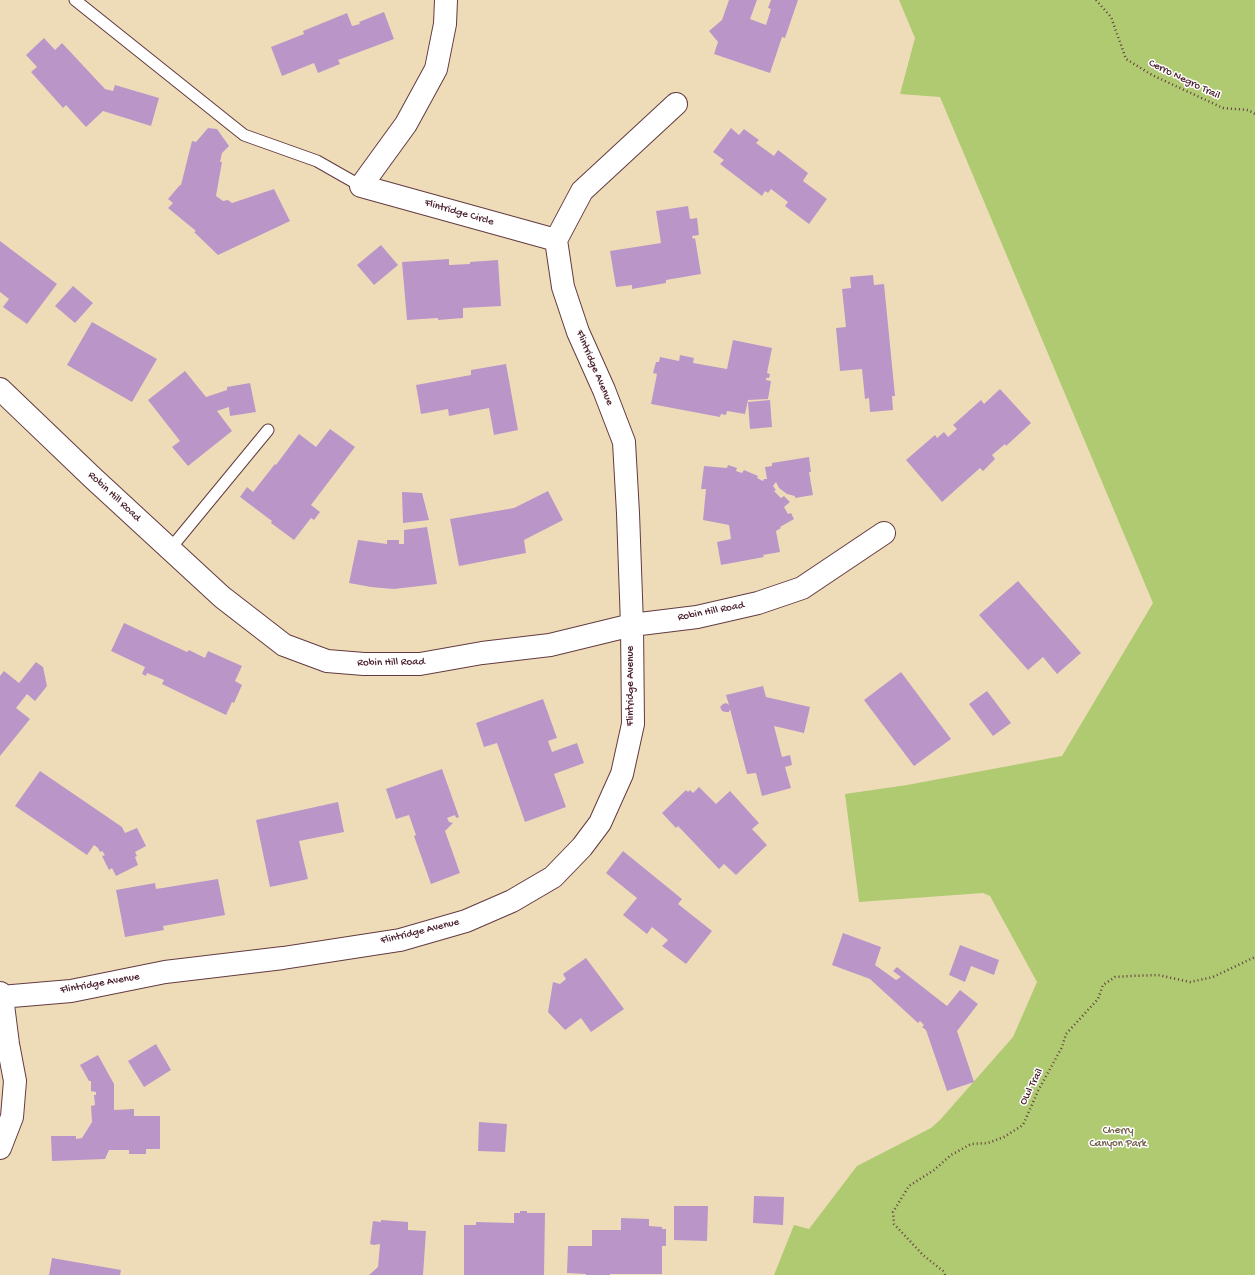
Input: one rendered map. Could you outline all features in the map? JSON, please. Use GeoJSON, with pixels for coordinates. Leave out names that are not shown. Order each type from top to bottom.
{"type":"FeatureCollection","features":[{"type":"Feature","properties":{"kind":"street"},"geometry":{"type":"LineString","coordinates":[[361,186],[406,124],[436,69],[445,24],[446,0]]}},
{"type":"Feature","properties":{"kind":"street"},"geometry":{"type":"LineString","coordinates":[[556,240],[582,191],[676,104]]}},
{"type":"Feature","properties":{"kind":"street","name":"Flintridge Circle"},"geometry":{"type":"LineString","coordinates":[[361,186],[556,240]]}},
{"type":"Feature","properties":{"kind":"street","name":"Flintridge Avenue"},"geometry":{"type":"LineString","coordinates":[[1,996],[71,991],[165,972],[283,958],[400,940],[466,921],[512,901],[553,877],[582,847],[600,823],[622,774],[633,724],[632,625],[624,442],[604,390],[575,325],[563,288],[556,240]]}},
{"type":"Feature","properties":{"kind":"street","name":"Robin Hill Road"},"geometry":{"type":"LineString","coordinates":[[0,389],[93,478],[222,597],[284,645],[327,661],[364,664],[420,664],[482,653],[550,644],[632,625],[697,616],[758,603],[802,588],[884,533]]}},
{"type":"Feature","properties":{"kind":"street"},"geometry":{"type":"LineString","coordinates":[[0,1148],[12,1118],[15,1082],[1,996]]}},
{"type":"Feature","properties":{"kind":"lane"},"geometry":{"type":"LineString","coordinates":[[75,0],[244,135],[317,161],[361,186]]}},
{"type":"Feature","properties":{"kind":"lane"},"geometry":{"type":"LineString","coordinates":[[170,549],[268,430]]}},
{"type":"Feature","properties":{"kind":"path","name":"Cerro Negro Trail"},"geometry":{"type":"LineString","coordinates":[[1096,0],[1111,17],[1126,59],[1152,76],[1223,108],[1248,110],[1255,114]]}},
{"type":"Feature","properties":{"kind":"path","name":"Owl Trail"},"geometry":{"type":"LineString","coordinates":[[945,1275],[943,1271],[923,1255],[894,1224],[893,1212],[909,1186],[934,1170],[951,1155],[972,1144],[988,1143],[1004,1137],[1023,1125],[1038,1091],[1062,1047],[1066,1034],[1098,999],[1103,985],[1116,977],[1158,975],[1190,982],[1213,977],[1255,957]]}},
{"type":"Feature","properties":{"kind":"green space","name":"Cherry Canyon Park"},"geometry":{"type":"Polygon","coordinates":[[[899,0],[1255,0],[1255,1275],[774,1275],[794,1225],[809,1229],[857,1166],[931,1128],[940,1120],[1013,1037],[1037,982],[990,896],[983,893],[859,902],[845,794],[907,785],[1062,756],[1153,603],[940,97],[900,94],[915,38],[899,0]]]}},
{"type":"Feature","properties":{"kind":"building"},"geometry":{"type":"Polygon","coordinates":[[[729,0],[757,0],[750,19],[766,25],[771,9],[768,8],[771,0],[798,0],[785,38],[782,37],[770,73],[714,54],[718,42],[709,31],[722,20],[729,0]]]}},
{"type":"Feature","properties":{"kind":"building"},"geometry":{"type":"Polygon","coordinates":[[[384,12],[394,39],[338,60],[340,64],[318,73],[314,63],[282,76],[271,47],[304,34],[303,31],[347,13],[352,26],[360,24],[359,22],[384,12]]]}},
{"type":"Feature","properties":{"kind":"building"},"geometry":{"type":"Polygon","coordinates":[[[44,38],[55,50],[62,43],[105,89],[113,91],[115,85],[159,98],[151,126],[103,111],[86,127],[66,105],[63,108],[31,72],[37,67],[26,55],[44,38]]]}},
{"type":"Feature","properties":{"kind":"building"},"geometry":{"type":"Polygon","coordinates":[[[208,128],[217,129],[229,146],[222,153],[220,162],[222,162],[216,196],[223,201],[228,200],[232,203],[274,189],[290,221],[218,255],[194,232],[196,231],[168,208],[173,203],[168,199],[181,185],[192,141],[196,142],[208,128]]]}},
{"type":"Feature","properties":{"kind":"building"},"geometry":{"type":"Polygon","coordinates":[[[731,128],[739,135],[744,129],[759,140],[756,143],[774,156],[778,150],[808,173],[803,181],[827,199],[809,224],[785,206],[788,202],[771,189],[768,193],[765,191],[762,196],[720,164],[724,160],[713,152],[731,128]]]}},
{"type":"Feature","properties":{"kind":"building"},"geometry":{"type":"Polygon","coordinates":[[[688,206],[690,219],[697,218],[699,235],[692,236],[693,239],[695,238],[701,274],[666,280],[666,283],[632,289],[632,285],[616,287],[610,251],[661,243],[656,211],[688,206]]]}},
{"type":"Feature","properties":{"kind":"building"},"geometry":{"type":"Polygon","coordinates":[[[0,241],[57,284],[27,324],[3,307],[9,299],[0,292],[0,241]]]}},
{"type":"Feature","properties":{"kind":"building"},"geometry":{"type":"Polygon","coordinates":[[[381,245],[398,265],[374,285],[357,265],[381,245]]]}},
{"type":"Feature","properties":{"kind":"building"},"geometry":{"type":"Polygon","coordinates":[[[449,259],[449,265],[498,260],[501,306],[463,308],[463,318],[407,320],[402,262],[449,259]]]}},
{"type":"Feature","properties":{"kind":"building"},"geometry":{"type":"Polygon","coordinates":[[[873,275],[874,285],[884,284],[895,396],[892,396],[893,410],[870,412],[869,398],[865,399],[862,369],[840,371],[836,328],[846,327],[842,289],[851,288],[850,277],[873,275]]]}},
{"type":"Feature","properties":{"kind":"building"},"geometry":{"type":"Polygon","coordinates":[[[73,286],[93,303],[75,323],[55,306],[73,286]]]}},
{"type":"Feature","properties":{"kind":"building"},"geometry":{"type":"Polygon","coordinates":[[[92,322],[157,359],[132,402],[67,365],[92,322]]]}},
{"type":"Feature","properties":{"kind":"building"},"geometry":{"type":"Polygon","coordinates":[[[733,340],[772,348],[767,373],[770,374],[769,378],[766,378],[766,380],[771,381],[768,399],[748,400],[745,414],[727,411],[726,415],[721,414],[720,417],[651,404],[657,374],[653,373],[656,362],[659,362],[660,357],[679,361],[680,355],[694,358],[693,363],[727,369],[733,340]]]}},
{"type":"Feature","properties":{"kind":"building"},"geometry":{"type":"Polygon","coordinates":[[[506,364],[518,430],[494,435],[489,408],[449,416],[448,409],[421,414],[416,385],[471,375],[471,370],[506,364]]]}},
{"type":"Feature","properties":{"kind":"building"},"geometry":{"type":"Polygon","coordinates":[[[185,371],[206,397],[227,390],[227,387],[250,383],[256,412],[230,416],[229,407],[217,411],[232,431],[188,466],[172,447],[180,441],[148,400],[185,371]]]}},
{"type":"Feature","properties":{"kind":"building"},"geometry":{"type":"Polygon","coordinates":[[[1000,389],[1031,423],[1006,446],[1005,444],[992,455],[995,459],[983,471],[980,468],[942,502],[906,460],[935,435],[937,438],[944,432],[948,437],[957,429],[953,425],[981,400],[984,404],[1000,389]]]}},
{"type":"Feature","properties":{"kind":"building"},"geometry":{"type":"Polygon","coordinates":[[[770,400],[772,427],[750,429],[748,402],[770,400]]]}},
{"type":"Feature","properties":{"kind":"building"},"geometry":{"type":"Polygon","coordinates":[[[330,429],[355,447],[311,505],[320,512],[314,520],[311,518],[294,540],[240,497],[247,487],[253,492],[275,464],[276,465],[299,434],[316,447],[330,429]]]}},
{"type":"Feature","properties":{"kind":"building"},"geometry":{"type":"Polygon","coordinates":[[[809,457],[811,472],[809,472],[813,495],[795,498],[795,496],[787,494],[779,488],[776,482],[773,486],[776,490],[774,491],[781,498],[784,496],[790,502],[784,507],[788,514],[791,513],[794,519],[776,531],[780,552],[763,555],[764,557],[721,565],[717,542],[731,539],[729,525],[703,520],[706,489],[701,489],[704,466],[727,468],[728,465],[737,468],[736,471],[742,473],[744,470],[758,476],[757,478],[763,481],[764,479],[767,479],[765,467],[772,466],[772,463],[809,457]]]}},
{"type":"Feature","properties":{"kind":"building"},"geometry":{"type":"Polygon","coordinates":[[[548,491],[563,520],[524,540],[526,553],[459,566],[450,519],[514,508],[548,491]]]}},
{"type":"Feature","properties":{"kind":"building"},"geometry":{"type":"Polygon","coordinates":[[[402,492],[422,493],[429,520],[403,523],[402,492]]]}},
{"type":"Feature","properties":{"kind":"building"},"geometry":{"type":"Polygon","coordinates":[[[427,527],[437,584],[394,589],[349,583],[358,540],[387,544],[387,540],[399,540],[399,544],[404,544],[404,530],[427,527]]]}},
{"type":"Feature","properties":{"kind":"building"},"geometry":{"type":"Polygon","coordinates":[[[1018,581],[1081,653],[1057,674],[1043,657],[1028,670],[979,615],[1018,581]]]}},
{"type":"Feature","properties":{"kind":"building"},"geometry":{"type":"Polygon","coordinates":[[[124,623],[187,652],[189,650],[205,658],[208,651],[242,666],[235,681],[242,685],[234,703],[232,702],[226,715],[162,684],[164,680],[147,673],[146,676],[142,674],[145,667],[111,651],[124,623]]]}},
{"type":"Feature","properties":{"kind":"building"},"geometry":{"type":"Polygon","coordinates":[[[36,662],[43,667],[47,686],[35,701],[27,694],[16,708],[30,719],[0,756],[0,676],[4,671],[19,683],[36,662]]]}},
{"type":"Feature","properties":{"kind":"building"},"geometry":{"type":"Polygon","coordinates":[[[901,672],[951,739],[914,766],[864,700],[901,672]]]}},
{"type":"Feature","properties":{"kind":"building"},"geometry":{"type":"Polygon","coordinates":[[[763,686],[766,697],[810,707],[804,733],[774,726],[782,757],[790,755],[792,765],[785,767],[791,788],[762,796],[756,773],[747,774],[730,709],[729,712],[725,712],[722,711],[720,707],[726,703],[729,705],[726,695],[763,686]]]}},
{"type":"Feature","properties":{"kind":"building"},"geometry":{"type":"Polygon","coordinates":[[[987,691],[1011,723],[993,736],[969,704],[987,691]]]}},
{"type":"Feature","properties":{"kind":"building"},"geometry":{"type":"Polygon","coordinates":[[[543,699],[557,738],[548,741],[552,752],[577,743],[584,763],[554,774],[566,807],[525,822],[497,743],[484,747],[476,723],[543,699]]]}},
{"type":"Feature","properties":{"kind":"building"},"geometry":{"type":"Polygon","coordinates":[[[442,769],[459,817],[456,818],[455,815],[447,818],[449,822],[453,823],[445,831],[460,873],[431,884],[414,836],[416,835],[409,815],[396,819],[386,789],[442,769]]]}},
{"type":"Feature","properties":{"kind":"building"},"geometry":{"type":"Polygon","coordinates":[[[40,771],[122,827],[125,833],[137,828],[146,846],[135,852],[138,865],[116,876],[112,868],[109,870],[102,856],[105,855],[94,845],[87,855],[15,806],[40,771]]]}},
{"type":"Feature","properties":{"kind":"building"},"geometry":{"type":"Polygon","coordinates":[[[699,787],[716,804],[730,791],[759,823],[752,829],[767,845],[736,875],[724,864],[719,869],[678,826],[676,828],[662,813],[686,790],[688,792],[690,790],[693,793],[699,787]]]}},
{"type":"Feature","properties":{"kind":"building"},"geometry":{"type":"Polygon","coordinates":[[[338,802],[344,832],[299,841],[308,879],[270,887],[256,820],[338,802]]]}},
{"type":"Feature","properties":{"kind":"building"},"geometry":{"type":"Polygon","coordinates":[[[623,851],[682,899],[678,904],[712,931],[686,964],[662,946],[668,940],[652,927],[647,934],[623,915],[637,898],[606,873],[623,851]]]}},
{"type":"Feature","properties":{"kind":"building"},"geometry":{"type":"Polygon","coordinates":[[[218,879],[225,915],[163,926],[164,930],[125,937],[116,890],[155,883],[156,889],[218,879]]]}},
{"type":"Feature","properties":{"kind":"building"},"geometry":{"type":"Polygon","coordinates":[[[843,933],[881,947],[875,965],[896,980],[901,977],[893,971],[897,967],[947,1006],[960,990],[978,1004],[957,1031],[974,1082],[947,1091],[926,1030],[922,1027],[924,1025],[920,1021],[918,1023],[870,979],[832,965],[843,933]]]}},
{"type":"Feature","properties":{"kind":"building"},"geometry":{"type":"Polygon","coordinates":[[[960,945],[999,960],[994,975],[971,966],[965,982],[949,975],[960,945]]]}},
{"type":"Feature","properties":{"kind":"building"},"geometry":{"type":"Polygon","coordinates":[[[586,958],[624,1009],[591,1032],[581,1018],[565,1030],[548,1012],[553,982],[560,984],[566,979],[563,974],[586,958]]]}},
{"type":"Feature","properties":{"kind":"building"},"geometry":{"type":"Polygon","coordinates":[[[156,1044],[171,1070],[144,1087],[128,1061],[156,1044]]]}},
{"type":"Feature","properties":{"kind":"building"},"geometry":{"type":"Polygon","coordinates":[[[98,1055],[114,1084],[114,1110],[134,1109],[134,1116],[160,1116],[160,1149],[146,1149],[146,1154],[129,1154],[129,1150],[109,1150],[105,1159],[52,1161],[51,1136],[76,1136],[76,1139],[82,1138],[92,1122],[91,1106],[95,1105],[94,1095],[96,1095],[96,1092],[91,1091],[91,1081],[89,1081],[80,1065],[98,1055]]]}},
{"type":"Feature","properties":{"kind":"building"},"geometry":{"type":"Polygon","coordinates":[[[479,1122],[507,1124],[505,1152],[478,1151],[479,1122]]]}},
{"type":"Feature","properties":{"kind":"building"},"geometry":{"type":"Polygon","coordinates":[[[754,1196],[784,1197],[783,1225],[753,1223],[754,1196]]]}},
{"type":"Feature","properties":{"kind":"building"},"geometry":{"type":"Polygon","coordinates":[[[674,1206],[708,1206],[707,1241],[674,1240],[674,1206]]]}},
{"type":"Feature","properties":{"kind":"building"},"geometry":{"type":"Polygon","coordinates":[[[520,1211],[527,1211],[527,1213],[545,1213],[544,1275],[464,1275],[464,1225],[476,1225],[476,1222],[514,1223],[514,1213],[520,1213],[520,1211]]]}},
{"type":"Feature","properties":{"kind":"building"},"geometry":{"type":"Polygon","coordinates":[[[621,1218],[649,1219],[649,1226],[662,1227],[662,1229],[666,1229],[666,1246],[662,1246],[662,1274],[586,1275],[567,1273],[568,1246],[592,1246],[592,1230],[621,1230],[621,1218]]]}},
{"type":"Feature","properties":{"kind":"building"},"geometry":{"type":"Polygon","coordinates":[[[381,1220],[408,1222],[408,1230],[426,1231],[423,1275],[369,1275],[378,1267],[380,1244],[370,1244],[373,1221],[381,1222],[381,1220]]]}},
{"type":"Feature","properties":{"kind":"building"},"geometry":{"type":"Polygon","coordinates":[[[52,1258],[121,1270],[120,1275],[49,1275],[52,1258]]]}}]}
